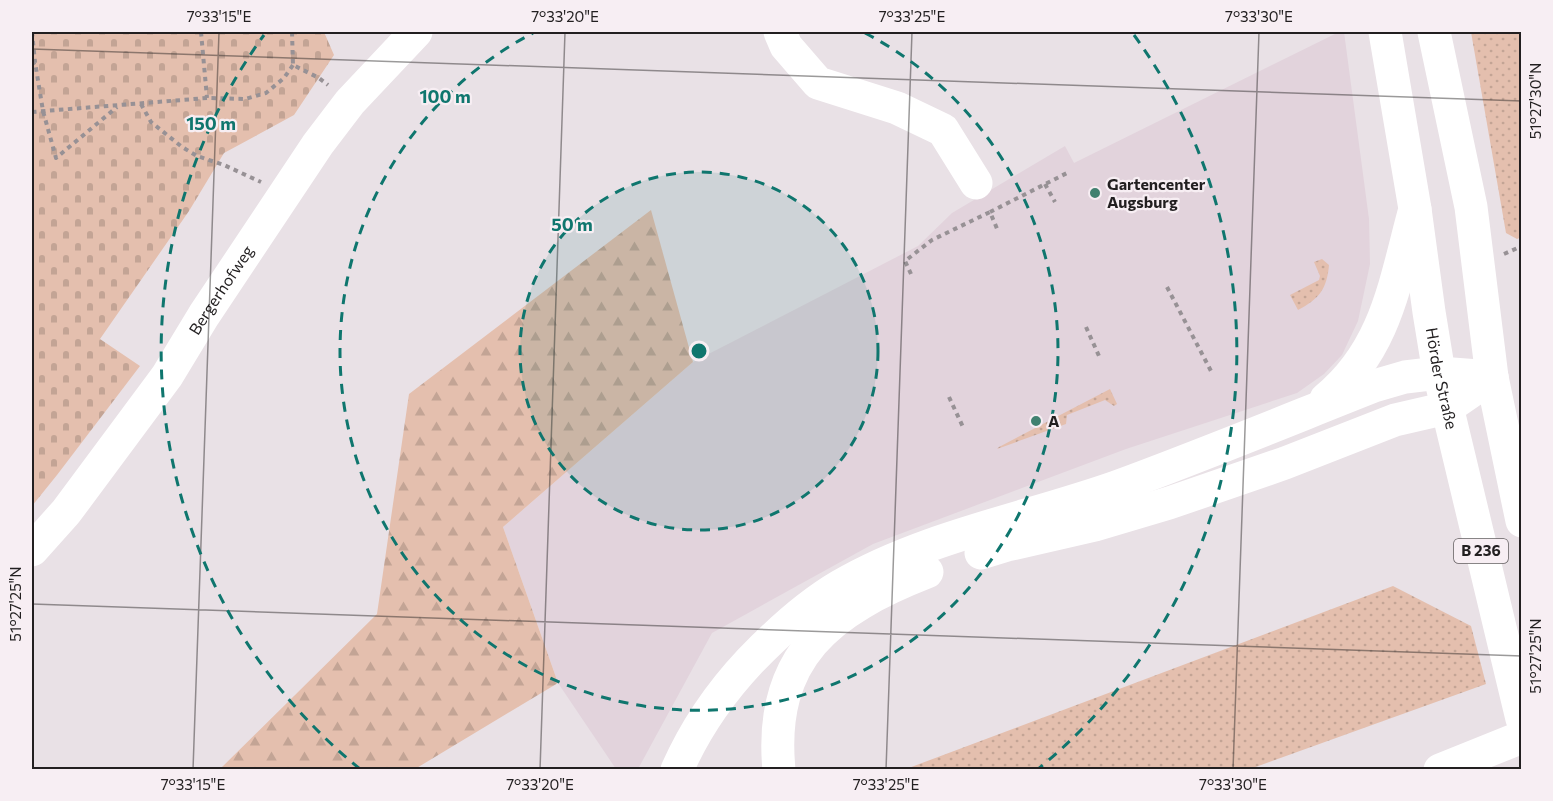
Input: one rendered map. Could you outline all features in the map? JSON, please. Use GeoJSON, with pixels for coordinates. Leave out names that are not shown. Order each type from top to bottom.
{"type":"FeatureCollection","features":[{"type":"Feature","properties":{"kind":"main road","name":"Bergerhofweg"},"geometry":{"type":"LineString","coordinates":[[32,550],[66,512],[167,376],[204,315],[318,144],[350,102],[416,32]]}},
{"type":"Feature","properties":{"kind":"main road"},"geometry":{"type":"LineString","coordinates":[[780,32],[786,46],[818,83],[897,108],[944,130],[983,198]]}},
{"type":"Feature","properties":{"kind":"main road","name":"Hörder Straße"},"geometry":{"type":"LineString","coordinates":[[1385,32],[1415,209],[1439,372],[1519,707]]}},
{"type":"Feature","properties":{"kind":"main road","name":"B 236"},"geometry":{"type":"LineString","coordinates":[[1434,32],[1471,207],[1492,377],[1521,521]]}},
{"type":"Feature","properties":{"kind":"main road"},"geometry":{"type":"LineString","coordinates":[[1296,417],[1326,399],[1346,382],[1374,343],[1388,308],[1415,209]]}},
{"type":"Feature","properties":{"kind":"main road"},"geometry":{"type":"LineString","coordinates":[[677,770],[697,730],[714,703],[734,678],[783,627],[840,586],[929,547],[1116,487],[1374,386],[1405,377],[1439,372],[1492,377]]}},
{"type":"Feature","properties":{"kind":"main road"},"geometry":{"type":"LineString","coordinates":[[779,770],[781,705],[791,673],[812,642],[836,620],[869,598],[900,583],[980,553],[1095,525],[1169,503],[1285,463],[1395,420],[1447,408],[1492,377]]}},
{"type":"Feature","properties":{"kind":"main road"},"geometry":{"type":"LineString","coordinates":[[1440,770],[1521,737]]}},
{"type":"Feature","properties":{"kind":"path"},"geometry":{"type":"LineString","coordinates":[[32,32],[33,63],[56,158],[118,107]]}},
{"type":"Feature","properties":{"kind":"path"},"geometry":{"type":"LineString","coordinates":[[201,32],[207,98]]}},
{"type":"Feature","properties":{"kind":"path"},"geometry":{"type":"LineString","coordinates":[[32,112],[118,107],[207,98],[245,99],[266,93],[284,78],[293,65],[292,32]]}},
{"type":"Feature","properties":{"kind":"path"},"geometry":{"type":"LineString","coordinates":[[293,65],[319,78],[350,102]]}},
{"type":"Feature","properties":{"kind":"path"},"geometry":{"type":"LineString","coordinates":[[141,104],[151,122],[182,147],[197,156],[224,165],[283,194]]}},
{"type":"Feature","properties":{"kind":"path"},"geometry":{"type":"LineString","coordinates":[[911,274],[905,261],[983,198],[1045,184],[1067,173]]}},
{"type":"Feature","properties":{"kind":"path"},"geometry":{"type":"LineString","coordinates":[[1045,184],[1055,202]]}},
{"type":"Feature","properties":{"kind":"path"},"geometry":{"type":"LineString","coordinates":[[983,198],[998,231]]}},
{"type":"Feature","properties":{"kind":"path"},"geometry":{"type":"LineString","coordinates":[[1167,287],[1211,371]]}},
{"type":"Feature","properties":{"kind":"path"},"geometry":{"type":"LineString","coordinates":[[1086,327],[1099,356]]}},
{"type":"Feature","properties":{"kind":"path"},"geometry":{"type":"LineString","coordinates":[[949,397],[963,427]]}},
{"type":"Feature","properties":{"kind":"shaded area"},"geometry":{"type":"Polygon","coordinates":[[[1339,32],[1344,32],[1369,219],[1370,264],[1358,321],[1342,355],[1324,374],[1297,393],[1126,449],[873,544],[712,633],[638,769],[616,769],[558,683],[503,527],[693,362],[918,246],[952,213],[1065,146],[1074,163],[1339,32]]]}},
{"type":"Feature","properties":{"kind":"green space"},"geometry":{"type":"Polygon","coordinates":[[[32,32],[324,32],[334,55],[294,115],[224,153],[189,211],[100,339],[140,366],[32,506],[32,32]]]}},
{"type":"Feature","properties":{"kind":"green space"},"geometry":{"type":"Polygon","coordinates":[[[1471,32],[1519,32],[1521,37],[1522,237],[1517,239],[1506,233],[1471,32]]]}},
{"type":"Feature","properties":{"kind":"green space"},"geometry":{"type":"Polygon","coordinates":[[[651,210],[693,362],[503,527],[558,683],[415,769],[220,769],[377,614],[409,394],[651,210]]]}},
{"type":"Feature","properties":{"kind":"green space"},"geometry":{"type":"Polygon","coordinates":[[[1322,259],[1329,265],[1324,287],[1317,297],[1298,310],[1290,295],[1319,280],[1320,276],[1314,262],[1322,259]]]}},
{"type":"Feature","properties":{"kind":"green space"},"geometry":{"type":"Polygon","coordinates":[[[1110,389],[1117,404],[1114,406],[1105,400],[1067,415],[1066,424],[997,449],[999,447],[1110,389]]]}},
{"type":"Feature","properties":{"kind":"green space"},"geometry":{"type":"Polygon","coordinates":[[[1393,586],[1471,626],[1486,684],[1250,769],[906,769],[1393,586]]]}},
{"type":"Feature","properties":{"kind":"place","name":"Gartencenter Augsburg"},"geometry":{"type":"Point","coordinates":[1095,193]}},
{"type":"Feature","properties":{"kind":"place","name":"A"},"geometry":{"type":"Point","coordinates":[1036,421]}}]}
